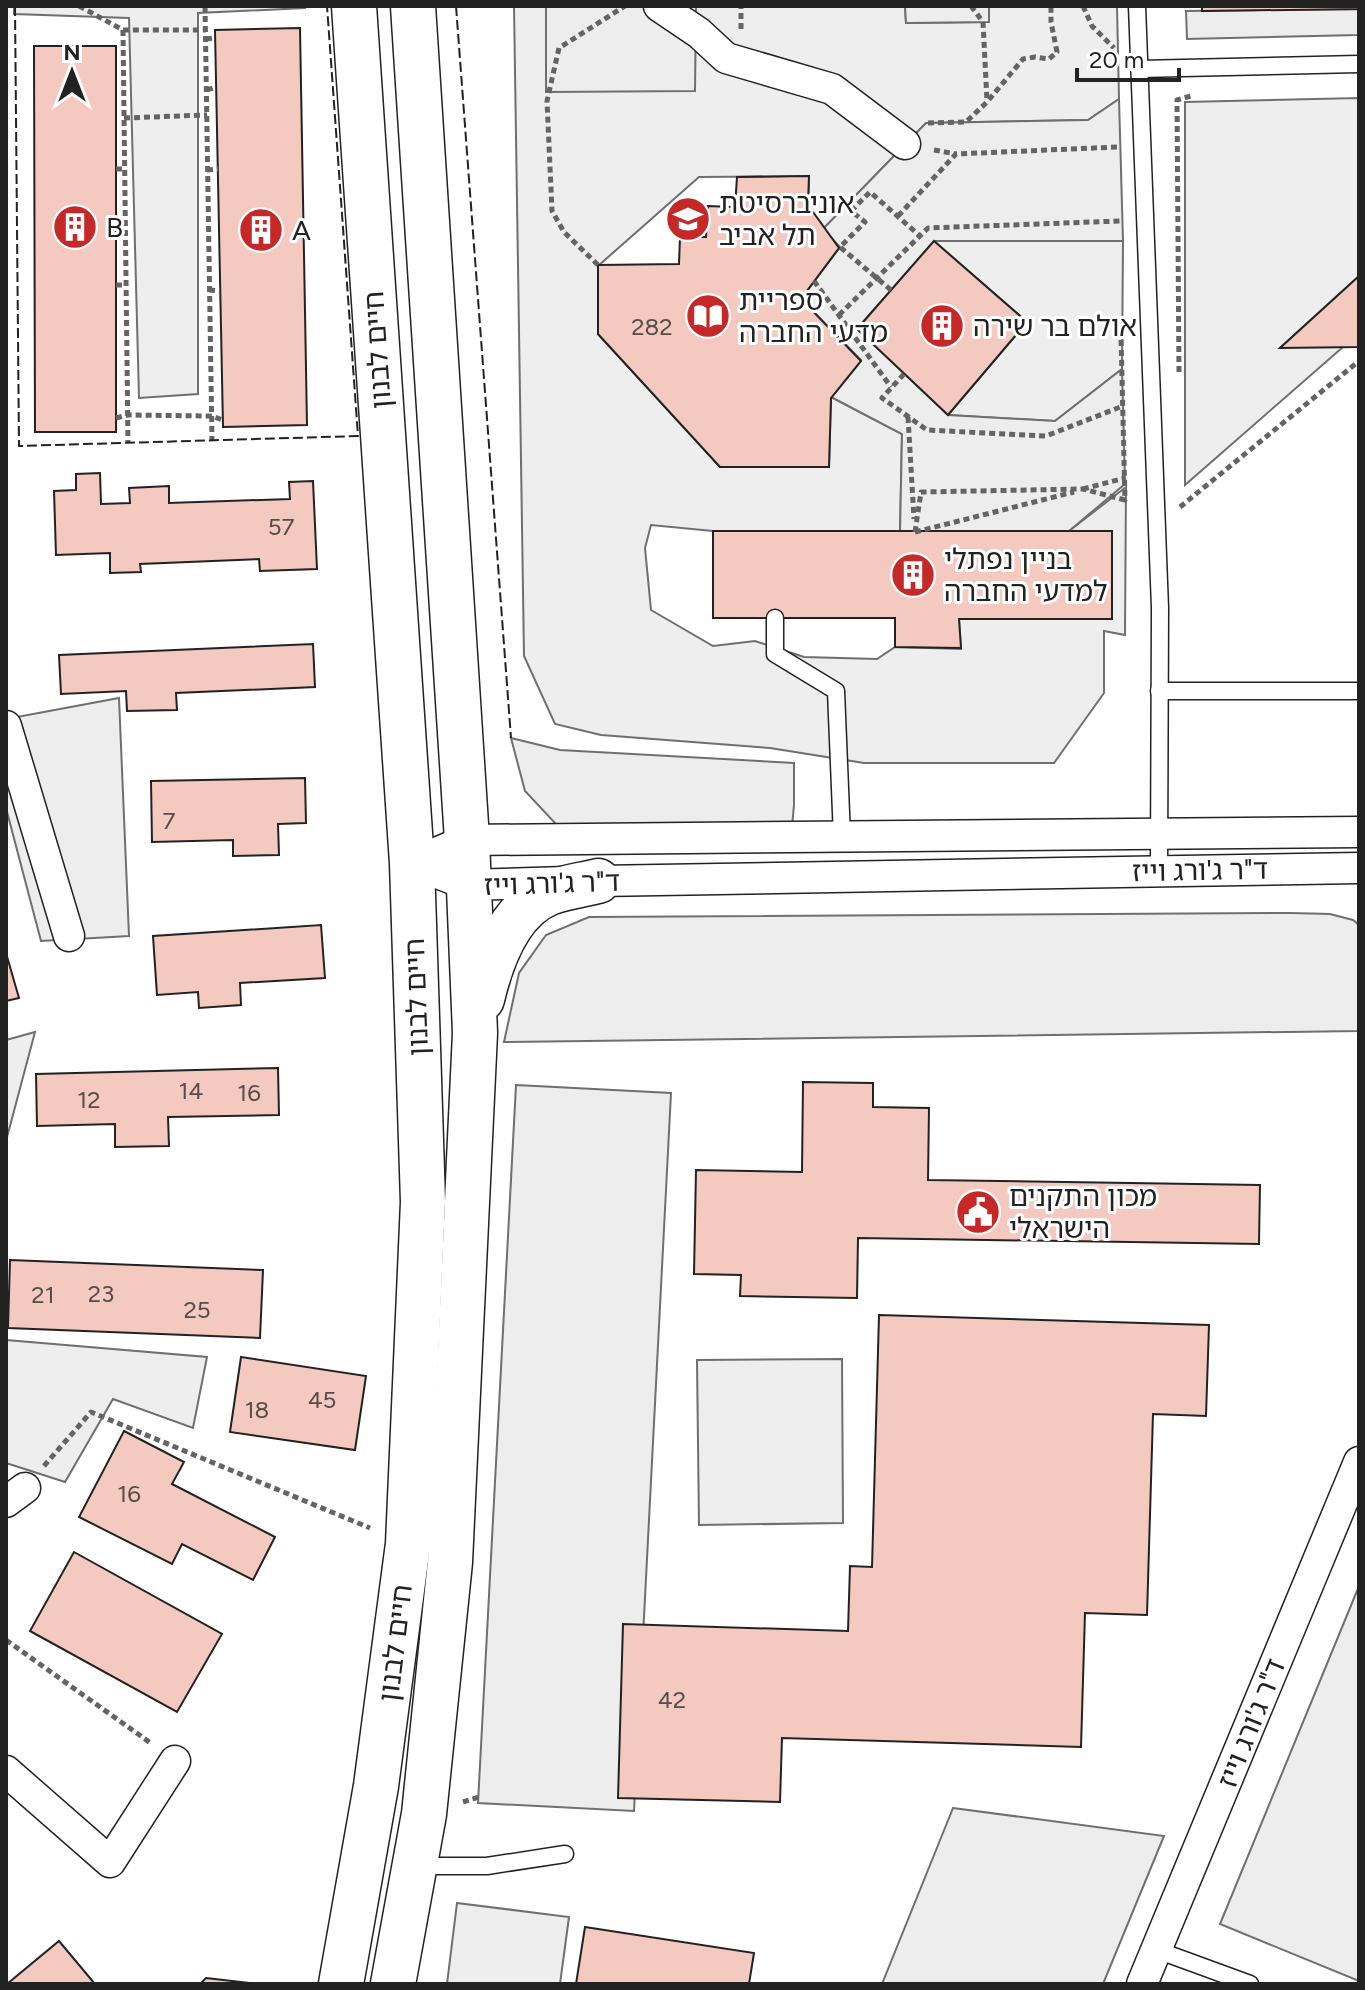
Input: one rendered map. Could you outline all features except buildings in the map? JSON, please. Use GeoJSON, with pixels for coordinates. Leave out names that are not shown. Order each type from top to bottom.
{"type":"FeatureCollection","features":[{"type":"Feature","properties":{"kind":"main road","name":"חיים לבנון"},"geometry":{"type":"LineString","coordinates":[[341,1984],[376,1786],[408,1544],[423,1202],[412,863],[354,6]]}},
{"type":"Feature","properties":{"kind":"main road","name":"חיים לבנון"},"geometry":{"type":"LineString","coordinates":[[393,1984],[424,1814],[450,1562],[475,1033],[467,840],[413,6]]}},
{"type":"Feature","properties":{"kind":"main road"},"geometry":{"type":"LineString","coordinates":[[475,1033],[497,950],[512,925],[529,905],[547,894],[598,881]]}},
{"type":"Feature","properties":{"kind":"street"},"geometry":{"type":"LineString","coordinates":[[659,6],[699,33],[726,58],[832,89],[905,144]]}},
{"type":"Feature","properties":{"kind":"street"},"geometry":{"type":"LineString","coordinates":[[6,726],[69,936]]}},
{"type":"Feature","properties":{"kind":"street","name":"ד\"ר ג'ורג וייז"},"geometry":{"type":"LineString","coordinates":[[412,863],[467,840],[1359,832]]}},
{"type":"Feature","properties":{"kind":"street","name":"ד\"ר ג'ורג וייז"},"geometry":{"type":"LineString","coordinates":[[412,863],[468,885],[1359,868]]}},
{"type":"Feature","properties":{"kind":"street"},"geometry":{"type":"LineString","coordinates":[[1314,868],[1359,877]]}},
{"type":"Feature","properties":{"kind":"street","name":"ד\"ר ג'ורג וייז"},"geometry":{"type":"LineString","coordinates":[[1142,1984],[1359,1462]]}},
{"type":"Feature","properties":{"kind":"street"},"geometry":{"type":"LineString","coordinates":[[6,1771],[110,1862],[175,1761]]}},
{"type":"Feature","properties":{"kind":"lane"},"geometry":{"type":"LineString","coordinates":[[1137,6],[1160,608],[1159,870]]}},
{"type":"Feature","properties":{"kind":"lane"},"geometry":{"type":"LineString","coordinates":[[1139,69],[1359,64]]}},
{"type":"Feature","properties":{"kind":"lane"},"geometry":{"type":"LineString","coordinates":[[775,618],[775,654],[836,691],[842,837]]}},
{"type":"Feature","properties":{"kind":"lane"},"geometry":{"type":"LineString","coordinates":[[1159,691],[1359,691]]}},
{"type":"Feature","properties":{"kind":"lane"},"geometry":{"type":"LineString","coordinates":[[414,1866],[487,1866],[565,1854]]}},
{"type":"Feature","properties":{"kind":"lane"},"geometry":{"type":"LineString","coordinates":[[1157,1950],[1250,1984]]}},
{"type":"Feature","properties":{"kind":"path"},"geometry":{"type":"LineString","coordinates":[[79,6],[123,30],[206,30]]}},
{"type":"Feature","properties":{"kind":"path"},"geometry":{"type":"LineString","coordinates":[[205,6],[212,440]]}},
{"type":"Feature","properties":{"kind":"path"},"geometry":{"type":"LineString","coordinates":[[598,265],[564,232],[552,211],[547,101],[559,48],[625,6]]}},
{"type":"Feature","properties":{"kind":"path"},"geometry":{"type":"LineString","coordinates":[[971,6],[983,22],[987,102]]}},
{"type":"Feature","properties":{"kind":"path"},"geometry":{"type":"LineString","coordinates":[[966,122],[1023,59],[1049,59],[1057,52],[1051,6]]}},
{"type":"Feature","properties":{"kind":"path"},"geometry":{"type":"LineString","coordinates":[[1083,6],[1092,26],[1139,69]]}},
{"type":"Feature","properties":{"kind":"path"},"geometry":{"type":"LineString","coordinates":[[123,30],[120,84],[124,118],[128,443]]}},
{"type":"Feature","properties":{"kind":"path"},"geometry":{"type":"LineString","coordinates":[[206,39],[215,38]]}},
{"type":"Feature","properties":{"kind":"path"},"geometry":{"type":"LineString","coordinates":[[207,90],[216,87]]}},
{"type":"Feature","properties":{"kind":"path"},"geometry":{"type":"LineString","coordinates":[[1180,385],[1177,100],[1191,95],[1206,95]]}},
{"type":"Feature","properties":{"kind":"path"},"geometry":{"type":"LineString","coordinates":[[124,118],[207,115]]}},
{"type":"Feature","properties":{"kind":"path"},"geometry":{"type":"LineString","coordinates":[[898,216],[956,154],[1142,146]]}},
{"type":"Feature","properties":{"kind":"path"},"geometry":{"type":"LineString","coordinates":[[116,169],[124,169]]}},
{"type":"Feature","properties":{"kind":"path"},"geometry":{"type":"LineString","coordinates":[[207,170],[218,169]]}},
{"type":"Feature","properties":{"kind":"path"},"geometry":{"type":"LineString","coordinates":[[891,290],[840,247],[865,222],[851,211],[870,192],[920,236]]}},
{"type":"Feature","properties":{"kind":"path"},"geometry":{"type":"LineString","coordinates":[[839,315],[928,228],[1145,220]]}},
{"type":"Feature","properties":{"kind":"path"},"geometry":{"type":"LineString","coordinates":[[814,281],[891,387]]}},
{"type":"Feature","properties":{"kind":"path"},"geometry":{"type":"LineString","coordinates":[[116,285],[126,285]]}},
{"type":"Feature","properties":{"kind":"path"},"geometry":{"type":"LineString","coordinates":[[209,290],[220,291]]}},
{"type":"Feature","properties":{"kind":"path"},"geometry":{"type":"LineString","coordinates":[[1156,527],[1359,361]]}},
{"type":"Feature","properties":{"kind":"path"},"geometry":{"type":"LineString","coordinates":[[904,374],[882,398],[927,430],[1046,436],[1123,406]]}},
{"type":"Feature","properties":{"kind":"path"},"geometry":{"type":"LineString","coordinates":[[116,418],[128,415],[211,416],[223,420]]}},
{"type":"Feature","properties":{"kind":"path"},"geometry":{"type":"LineString","coordinates":[[908,416],[915,532]]}},
{"type":"Feature","properties":{"kind":"path"},"geometry":{"type":"LineString","coordinates":[[915,532],[921,492],[1083,489],[1125,500],[1125,478],[1099,485],[1083,489],[915,532]]}},
{"type":"Feature","properties":{"kind":"path"},"geometry":{"type":"LineString","coordinates":[[16,1495],[91,1412],[408,1544]]}},
{"type":"Feature","properties":{"kind":"path"},"geometry":{"type":"LineString","coordinates":[[6,1640],[175,1761]]}},
{"type":"Feature","properties":{"kind":"shaded area"},"geometry":{"type":"Polygon","coordinates":[[[14,6],[305,6],[198,13],[198,394],[139,398],[129,18],[14,14],[14,6]]]}},
{"type":"Feature","properties":{"kind":"shaded area"},"geometry":{"type":"Polygon","coordinates":[[[514,6],[905,6],[906,23],[989,22],[989,6],[1117,6],[1119,99],[1088,120],[926,123],[824,228],[808,206],[809,176],[699,177],[598,266],[598,334],[720,467],[829,467],[831,397],[902,434],[900,532],[713,531],[651,525],[645,548],[651,610],[713,646],[755,641],[804,657],[877,659],[895,647],[961,649],[959,619],[1112,619],[1112,531],[1069,531],[1126,487],[1125,635],[1104,631],[1104,693],[1054,763],[864,763],[770,748],[601,735],[555,724],[524,656],[514,6]]]}},
{"type":"Feature","properties":{"kind":"shaded area"},"geometry":{"type":"Polygon","coordinates":[[[546,6],[696,6],[695,91],[546,92],[546,6]]]}},
{"type":"Feature","properties":{"kind":"shaded area"},"geometry":{"type":"Polygon","coordinates":[[[905,6],[989,6],[989,22],[906,23],[905,6]]]}},
{"type":"Feature","properties":{"kind":"shaded area"},"geometry":{"type":"Polygon","coordinates":[[[1359,9],[1359,35],[1187,39],[1186,11],[1359,9]]]}},
{"type":"Feature","properties":{"kind":"shaded area"},"geometry":{"type":"Polygon","coordinates":[[[1359,98],[1359,276],[1281,347],[1343,347],[1185,485],[1185,102],[1359,98]]]}},
{"type":"Feature","properties":{"kind":"shaded area"},"geometry":{"type":"Polygon","coordinates":[[[1119,99],[1123,241],[934,241],[857,329],[948,415],[1055,421],[1122,369],[1125,484],[1069,531],[900,533],[902,434],[831,397],[861,360],[801,299],[840,247],[823,229],[926,123],[1088,120],[1119,99]]]}},
{"type":"Feature","properties":{"kind":"shaded area"},"geometry":{"type":"Polygon","coordinates":[[[934,241],[1123,241],[1122,369],[1055,421],[948,415],[1027,322],[934,241]]]}},
{"type":"Feature","properties":{"kind":"shaded area"},"geometry":{"type":"Polygon","coordinates":[[[119,698],[129,936],[41,941],[6,808],[6,719],[119,698]]]}},
{"type":"Feature","properties":{"kind":"shaded area"},"geometry":{"type":"Polygon","coordinates":[[[511,738],[560,750],[794,763],[791,837],[570,839],[525,791],[511,738]]]}},
{"type":"Feature","properties":{"kind":"shaded area"},"geometry":{"type":"Polygon","coordinates":[[[1330,914],[1353,920],[1359,925],[1359,1031],[504,1042],[519,973],[546,935],[589,917],[1330,914]]]}},
{"type":"Feature","properties":{"kind":"shaded area"},"geometry":{"type":"Polygon","coordinates":[[[35,1032],[6,1141],[6,1040],[35,1032]]]}},
{"type":"Feature","properties":{"kind":"shaded area"},"geometry":{"type":"Polygon","coordinates":[[[516,1085],[671,1093],[634,1811],[478,1803],[516,1085]]]}},
{"type":"Feature","properties":{"kind":"shaded area"},"geometry":{"type":"Polygon","coordinates":[[[6,1340],[207,1357],[193,1428],[113,1399],[65,1482],[6,1463],[6,1340]]]}},
{"type":"Feature","properties":{"kind":"shaded area"},"geometry":{"type":"Polygon","coordinates":[[[842,1359],[843,1523],[699,1525],[697,1360],[842,1359]]]}},
{"type":"Feature","properties":{"kind":"shaded area"},"geometry":{"type":"Polygon","coordinates":[[[1359,1586],[1359,1981],[1220,1924],[1359,1586]]]}},
{"type":"Feature","properties":{"kind":"shaded area"},"geometry":{"type":"Polygon","coordinates":[[[953,1808],[1164,1836],[1103,1984],[882,1984],[953,1808]]]}},
{"type":"Feature","properties":{"kind":"shaded area"},"geometry":{"type":"Polygon","coordinates":[[[457,1903],[569,1917],[560,1984],[447,1984],[457,1903]]]}},
{"type":"Feature","properties":{"kind":"fence"},"geometry":{"type":"LineString","coordinates":[[15,6],[19,446],[358,436],[327,6]]}},
{"type":"Feature","properties":{"kind":"fence"},"geometry":{"type":"LineString","coordinates":[[456,6],[511,738]]}},
{"type":"Feature","properties":{"kind":"place","name":"אוניברסיטת תל אביב"},"geometry":{"type":"Point","coordinates":[688,219]}},
{"type":"Feature","properties":{"kind":"place","name":"B"},"geometry":{"type":"Point","coordinates":[75,227]}},
{"type":"Feature","properties":{"kind":"place","name":"A"},"geometry":{"type":"Point","coordinates":[261,230]}},
{"type":"Feature","properties":{"kind":"place","name":"ספריית מדעי החברה"},"geometry":{"type":"Point","coordinates":[708,316]}},
{"type":"Feature","properties":{"kind":"place","name":"אולם בר שירה"},"geometry":{"type":"Point","coordinates":[942,326]}},
{"type":"Feature","properties":{"kind":"place","name":"בניין נפתלי למדעי החברה"},"geometry":{"type":"Point","coordinates":[913,575]}},
{"type":"Feature","properties":{"kind":"place","name":"מכון התקנים הישראלי"},"geometry":{"type":"Point","coordinates":[978,1212]}}]}
